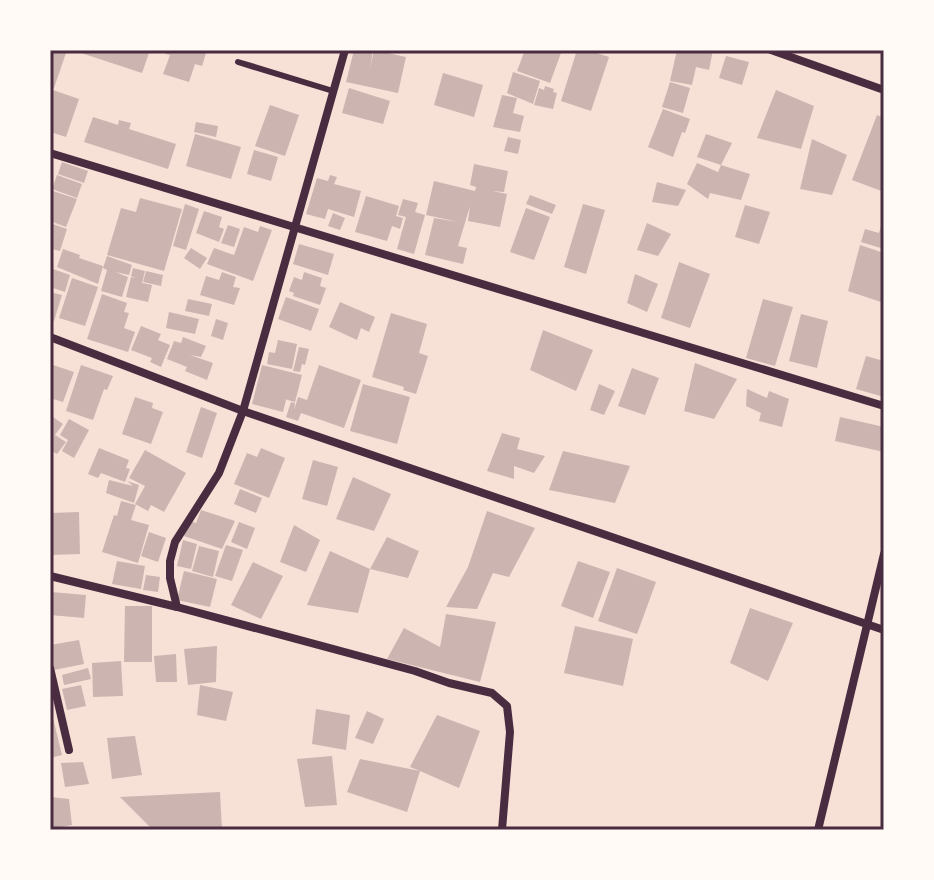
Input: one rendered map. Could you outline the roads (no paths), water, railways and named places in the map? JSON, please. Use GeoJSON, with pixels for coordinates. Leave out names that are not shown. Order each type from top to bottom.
{"type":"FeatureCollection","features":[{"type":"Feature","properties":{"kind":"street"},"geometry":{"type":"LineString","coordinates":[[177,607],[170,578],[175,542],[219,473],[243,411],[345,50]]}},
{"type":"Feature","properties":{"kind":"street"},"geometry":{"type":"LineString","coordinates":[[771,50],[884,90]]}},
{"type":"Feature","properties":{"kind":"street"},"geometry":{"type":"LineString","coordinates":[[50,153],[884,406]]}},
{"type":"Feature","properties":{"kind":"street"},"geometry":{"type":"LineString","coordinates":[[50,337],[243,411],[884,630]]}},
{"type":"Feature","properties":{"kind":"street"},"geometry":{"type":"LineString","coordinates":[[818,830],[884,554]]}},
{"type":"Feature","properties":{"kind":"street"},"geometry":{"type":"LineString","coordinates":[[50,576],[177,607],[415,671],[449,683],[482,689],[502,699],[507,706],[510,732],[502,830]]}},
{"type":"Feature","properties":{"kind":"street"},"geometry":{"type":"LineString","coordinates":[[50,668],[69,750]]}},
{"type":"Feature","properties":{"kind":"lane"},"geometry":{"type":"LineString","coordinates":[[238,62],[333,91]]}}]}
